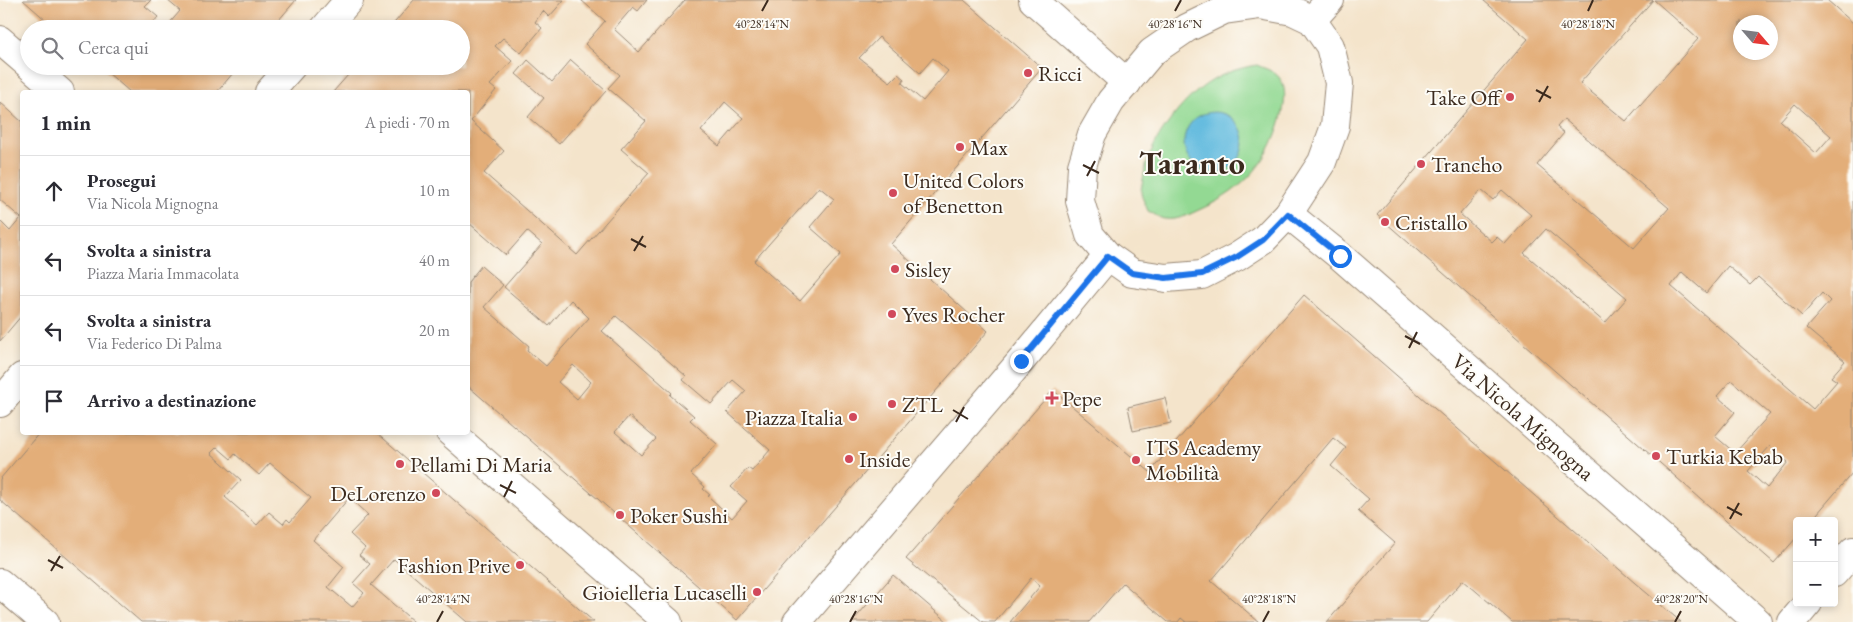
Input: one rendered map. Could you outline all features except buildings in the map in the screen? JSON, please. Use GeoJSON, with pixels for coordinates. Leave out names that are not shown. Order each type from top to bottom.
{"type":"FeatureCollection","features":[{"type":"Feature","properties":{"kind":"street"},"geometry":{"type":"LineString","coordinates":[[332,20],[349,0]]}},
{"type":"Feature","properties":{"kind":"street"},"geometry":{"type":"LineString","coordinates":[[1032,0],[1127,83]]}},
{"type":"Feature","properties":{"kind":"street"},"geometry":{"type":"LineString","coordinates":[[1312,20],[1330,0]]}},
{"type":"Feature","properties":{"kind":"street"},"geometry":{"type":"LineString","coordinates":[[1260,5],[1293,10],[1312,20],[1330,46],[1339,83],[1335,126],[1322,162],[1288,214],[1263,240],[1237,257],[1202,274],[1166,278],[1132,273],[1108,256],[1090,235],[1080,201],[1082,166],[1092,134],[1111,102],[1127,83],[1152,52],[1187,28],[1224,10],[1260,5]]}},
{"type":"Feature","properties":{"kind":"street"},"geometry":{"type":"LineString","coordinates":[[0,40],[20,58]]}},
{"type":"Feature","properties":{"kind":"street"},"geometry":{"type":"LineString","coordinates":[[40,75],[58,90]]}},
{"type":"Feature","properties":{"kind":"street"},"geometry":{"type":"LineString","coordinates":[[271,90],[284,75]]}},
{"type":"Feature","properties":{"kind":"street","name":"Via Nicola Mignogna"},"geometry":{"type":"LineString","coordinates":[[1288,214],[1369,281],[1758,622]]}},
{"type":"Feature","properties":{"kind":"street"},"geometry":{"type":"LineString","coordinates":[[797,622],[1021,361],[1108,256]]}},
{"type":"Feature","properties":{"kind":"street"},"geometry":{"type":"LineString","coordinates":[[0,403],[20,379]]}},
{"type":"Feature","properties":{"kind":"street"},"geometry":{"type":"LineString","coordinates":[[453,435],[668,622]]}},
{"type":"Feature","properties":{"kind":"street"},"geometry":{"type":"LineString","coordinates":[[1838,568],[1853,551]]}},
{"type":"Feature","properties":{"kind":"street"},"geometry":{"type":"LineString","coordinates":[[0,582],[45,622]]}},
{"type":"Feature","properties":{"kind":"street"},"geometry":{"type":"LineString","coordinates":[[1792,622],[1805,607]]}},
{"type":"Feature","properties":{"kind":"green space"},"geometry":{"type":"Polygon","coordinates":[[[1257,65],[1277,75],[1284,88],[1285,97],[1278,128],[1264,158],[1244,182],[1231,192],[1184,217],[1163,219],[1148,211],[1141,193],[1144,174],[1154,146],[1169,122],[1196,92],[1207,84],[1230,72],[1257,65]]]}},
{"type":"Feature","properties":{"kind":"water"},"geometry":{"type":"Polygon","coordinates":[[[1214,112],[1231,117],[1239,125],[1244,142],[1239,159],[1231,167],[1214,172],[1197,167],[1189,159],[1184,142],[1189,125],[1197,117],[1214,112]]]}},
{"type":"Feature","properties":{"kind":"place","name":"Ricci"},"geometry":{"type":"Point","coordinates":[1028,73]}},
{"type":"Feature","properties":{"kind":"place","name":"Take Off"},"geometry":{"type":"Point","coordinates":[1510,97]}},
{"type":"Feature","properties":{"kind":"place","name":"Max"},"geometry":{"type":"Point","coordinates":[960,147]}},
{"type":"Feature","properties":{"kind":"place","name":"Trancho"},"geometry":{"type":"Point","coordinates":[1421,164]}},
{"type":"Feature","properties":{"kind":"place","name":"United Colors of Benetton"},"geometry":{"type":"Point","coordinates":[893,193]}},
{"type":"Feature","properties":{"kind":"place","name":"Cristallo"},"geometry":{"type":"Point","coordinates":[1385,222]}},
{"type":"Feature","properties":{"kind":"place","name":"Sisley"},"geometry":{"type":"Point","coordinates":[895,269]}},
{"type":"Feature","properties":{"kind":"place","name":"Yves Rocher"},"geometry":{"type":"Point","coordinates":[892,314]}},
{"type":"Feature","properties":{"kind":"place","name":"Pepe"},"geometry":{"type":"Point","coordinates":[1052,398]}},
{"type":"Feature","properties":{"kind":"place","name":"ZTL"},"geometry":{"type":"Point","coordinates":[892,404]}},
{"type":"Feature","properties":{"kind":"place","name":"Piazza Italia"},"geometry":{"type":"Point","coordinates":[853,417]}},
{"type":"Feature","properties":{"kind":"place","name":"Turkia Kebab"},"geometry":{"type":"Point","coordinates":[1656,456]}},
{"type":"Feature","properties":{"kind":"place","name":"Inside"},"geometry":{"type":"Point","coordinates":[849,459]}},
{"type":"Feature","properties":{"kind":"place","name":"ITS Academy Mobilità"},"geometry":{"type":"Point","coordinates":[1136,460]}},
{"type":"Feature","properties":{"kind":"place","name":"Pellami Di Maria"},"geometry":{"type":"Point","coordinates":[400,464]}},
{"type":"Feature","properties":{"kind":"place","name":"DeLorenzo"},"geometry":{"type":"Point","coordinates":[436,493]}},
{"type":"Feature","properties":{"kind":"place","name":"Poker Sushi"},"geometry":{"type":"Point","coordinates":[620,515]}},
{"type":"Feature","properties":{"kind":"place","name":"Fashion Prive"},"geometry":{"type":"Point","coordinates":[520,565]}},
{"type":"Feature","properties":{"kind":"place","name":"Gioielleria Lucaselli"},"geometry":{"type":"Point","coordinates":[757,592]}},
{"type":"Feature","properties":{"kind":"district","name":"Taranto"},"geometry":{"type":"Point","coordinates":[1192,163]}},
{"type":"Feature","properties":{"kind":"route"},"geometry":{"type":"LineString","coordinates":[[1021,361],[1108,256],[1132,273],[1166,278],[1202,274],[1237,257],[1263,240],[1288,214],[1340,256]]}}]}
